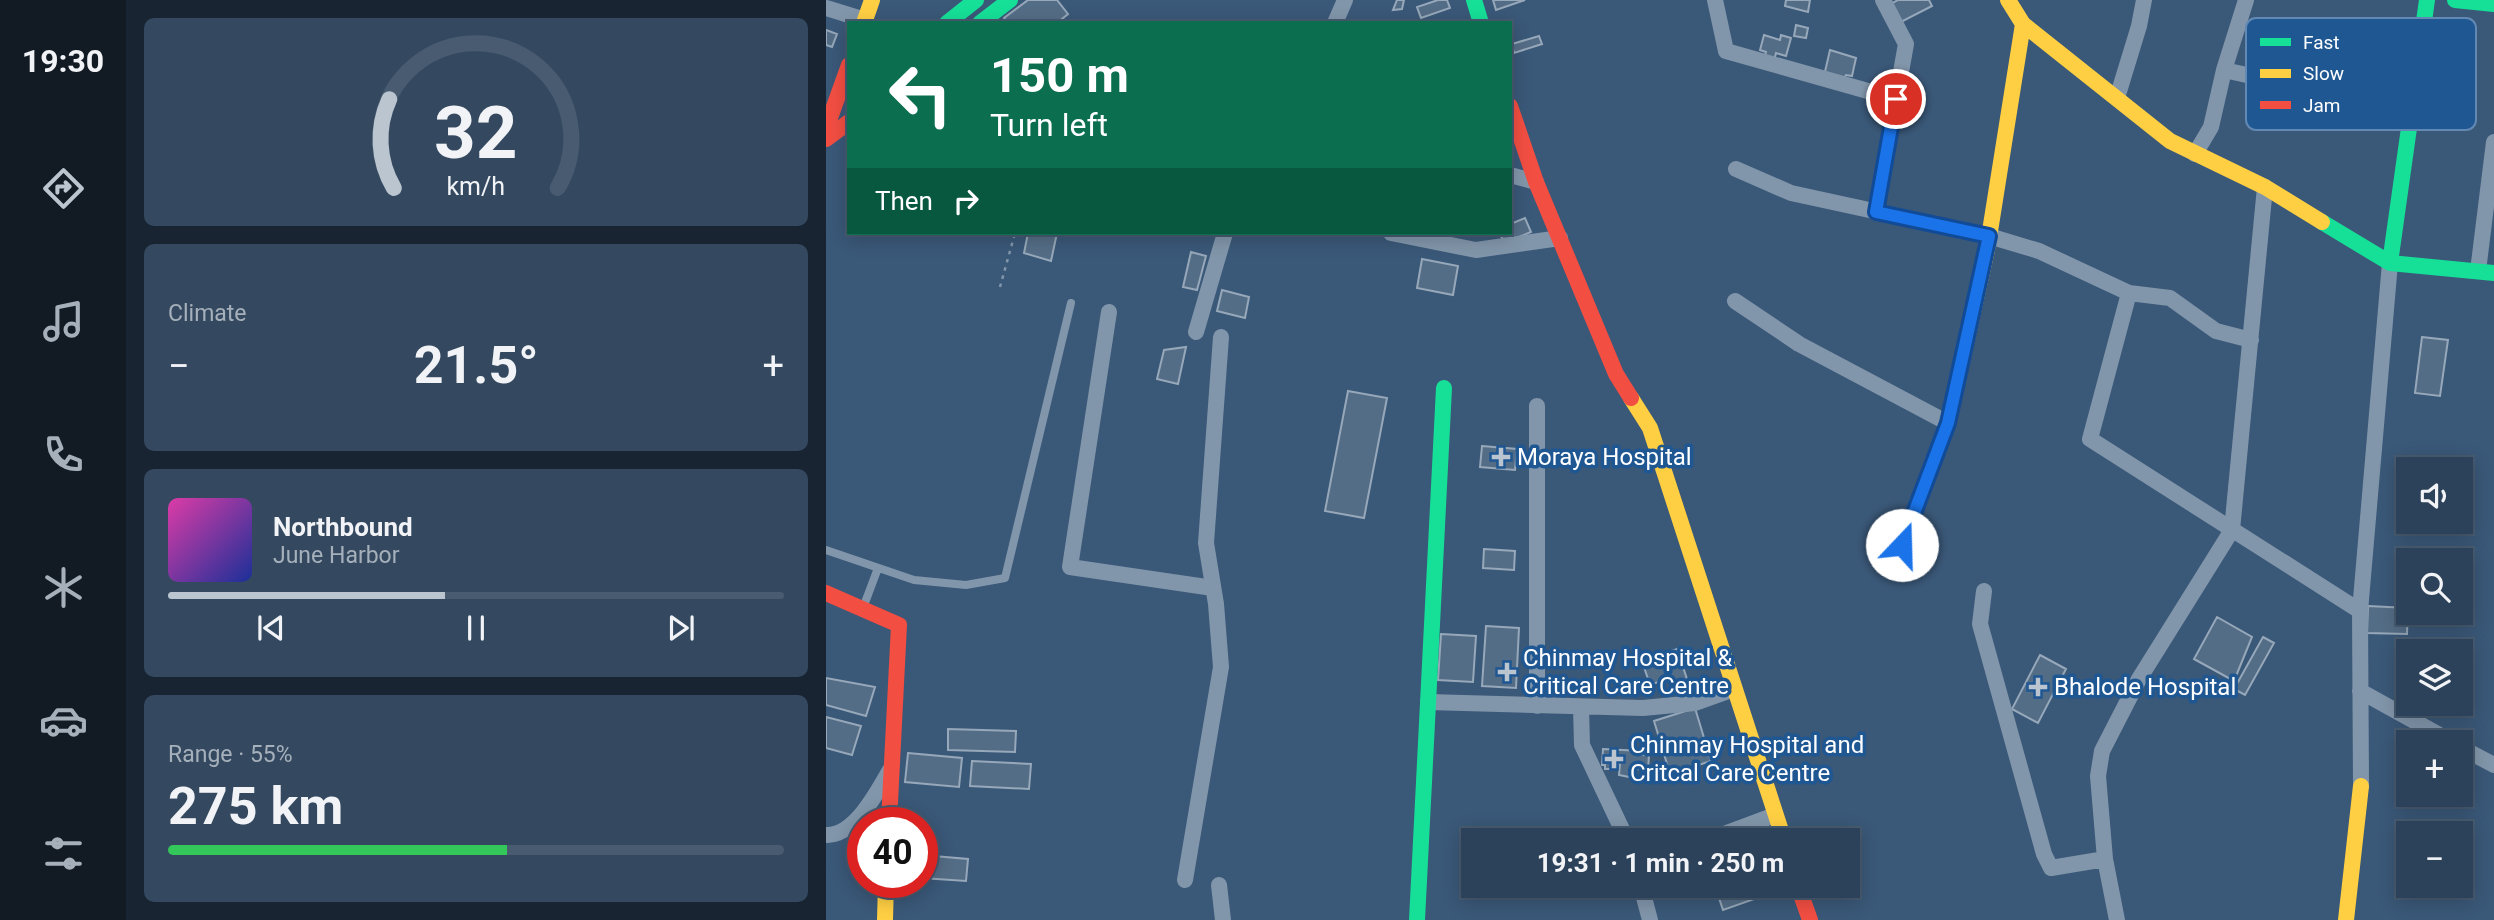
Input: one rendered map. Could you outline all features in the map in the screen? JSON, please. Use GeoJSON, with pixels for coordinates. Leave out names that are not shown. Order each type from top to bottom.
{"type":"FeatureCollection","features":[{"type":"Feature","properties":{"kind":"street"},"geometry":{"type":"LineString","coordinates":[[864,21],[872,0]]}},
{"type":"Feature","properties":{"kind":"street"},"geometry":{"type":"LineString","coordinates":[[983,21],[1010,0]]}},
{"type":"Feature","properties":{"kind":"street"},"geometry":{"type":"LineString","coordinates":[[1336,21],[1345,0]]}},
{"type":"Feature","properties":{"kind":"street"},"geometry":{"type":"LineString","coordinates":[[1474,0],[1480,21]]}},
{"type":"Feature","properties":{"kind":"street"},"geometry":{"type":"LineString","coordinates":[[1715,0],[1726,51],[1896,99]]}},
{"type":"Feature","properties":{"kind":"street"},"geometry":{"type":"LineString","coordinates":[[1876,212],[1906,44],[1883,0]]}},
{"type":"Feature","properties":{"kind":"street"},"geometry":{"type":"LineString","coordinates":[[2008,0],[2023,24],[2170,141],[2265,187],[2390,263],[2486,272],[2494,142]]}},
{"type":"Feature","properties":{"kind":"street"},"geometry":{"type":"LineString","coordinates":[[2118,98],[2144,0]]}},
{"type":"Feature","properties":{"kind":"street"},"geometry":{"type":"LineString","coordinates":[[2195,153],[2211,127],[2224,70],[2246,0]]}},
{"type":"Feature","properties":{"kind":"street"},"geometry":{"type":"LineString","coordinates":[[2424,18],[2427,0]]}},
{"type":"Feature","properties":{"kind":"street"},"geometry":{"type":"LineString","coordinates":[[2455,0],[2494,4]]}},
{"type":"Feature","properties":{"kind":"street"},"geometry":{"type":"LineString","coordinates":[[949,21],[967,3]]}},
{"type":"Feature","properties":{"kind":"street"},"geometry":{"type":"LineString","coordinates":[[826,8],[861,21]]}},
{"type":"Feature","properties":{"kind":"street"},"geometry":{"type":"LineString","coordinates":[[1902,545],[1948,423],[1989,236],[2023,24]]}},
{"type":"Feature","properties":{"kind":"street"},"geometry":{"type":"LineString","coordinates":[[826,129],[829,114],[847,70]]}},
{"type":"Feature","properties":{"kind":"street"},"geometry":{"type":"LineString","coordinates":[[2224,70],[2246,75]]}},
{"type":"Feature","properties":{"kind":"street"},"geometry":{"type":"LineString","coordinates":[[829,114],[847,100]]}},
{"type":"Feature","properties":{"kind":"street"},"geometry":{"type":"LineString","coordinates":[[1512,112],[1536,182],[1616,374],[1650,428],[1780,828]]}},
{"type":"Feature","properties":{"kind":"street"},"geometry":{"type":"LineString","coordinates":[[826,139],[847,123]]}},
{"type":"Feature","properties":{"kind":"street"},"geometry":{"type":"LineString","coordinates":[[2346,920],[2361,786],[2360,611],[2390,263],[2408,130]]}},
{"type":"Feature","properties":{"kind":"street"},"geometry":{"type":"LineString","coordinates":[[1736,169],[1791,193],[1989,236],[2039,251],[2129,293],[2170,298],[2216,331],[2250,340]]}},
{"type":"Feature","properties":{"kind":"street"},"geometry":{"type":"LineString","coordinates":[[1512,176],[1536,182]]}},
{"type":"Feature","properties":{"kind":"street"},"geometry":{"type":"LineString","coordinates":[[2117,920],[2105,859],[2098,776],[2102,751],[2139,679],[2232,530],[2265,187]]}},
{"type":"Feature","properties":{"kind":"street"},"geometry":{"type":"LineString","coordinates":[[1196,332],[1224,235]]}},
{"type":"Feature","properties":{"kind":"street"},"geometry":{"type":"LineString","coordinates":[[1401,235],[1476,250],[1560,238]]}},
{"type":"Feature","properties":{"kind":"street"},"geometry":{"type":"LineString","coordinates":[[2129,293],[2090,439],[2360,611]]}},
{"type":"Feature","properties":{"kind":"street"},"geometry":{"type":"LineString","coordinates":[[1735,301],[1799,344],[1948,423]]}},
{"type":"Feature","properties":{"kind":"street"},"geometry":{"type":"LineString","coordinates":[[1109,312],[1070,567],[1213,588]]}},
{"type":"Feature","properties":{"kind":"street"},"geometry":{"type":"LineString","coordinates":[[1185,880],[1222,667],[1206,543],[1221,337]]}},
{"type":"Feature","properties":{"kind":"street"},"geometry":{"type":"LineString","coordinates":[[1417,920],[1444,388]]}},
{"type":"Feature","properties":{"kind":"street"},"geometry":{"type":"LineString","coordinates":[[1537,406],[1538,706]]}},
{"type":"Feature","properties":{"kind":"street"},"geometry":{"type":"LineString","coordinates":[[1984,591],[1980,624],[2044,854],[2052,868],[2105,859]]}},
{"type":"Feature","properties":{"kind":"street"},"geometry":{"type":"LineString","coordinates":[[826,593],[898,625],[890,807]]}},
{"type":"Feature","properties":{"kind":"street"},"geometry":{"type":"LineString","coordinates":[[1428,702],[1643,708],[1695,703],[1734,689]]}},
{"type":"Feature","properties":{"kind":"street"},"geometry":{"type":"LineString","coordinates":[[2360,691],[2430,730]]}},
{"type":"Feature","properties":{"kind":"street"},"geometry":{"type":"LineString","coordinates":[[1581,707],[1582,745],[1621,828]]}},
{"type":"Feature","properties":{"kind":"street"},"geometry":{"type":"LineString","coordinates":[[2473,754],[2494,765]]}},
{"type":"Feature","properties":{"kind":"street"},"geometry":{"type":"LineString","coordinates":[[826,835],[835,835],[865,812],[892,767]]}},
{"type":"Feature","properties":{"kind":"street"},"geometry":{"type":"LineString","coordinates":[[1740,828],[1775,815]]}},
{"type":"Feature","properties":{"kind":"street"},"geometry":{"type":"LineString","coordinates":[[1219,885],[1223,920]]}},
{"type":"Feature","properties":{"kind":"street"},"geometry":{"type":"LineString","coordinates":[[885,920],[886,898]]}},
{"type":"Feature","properties":{"kind":"street"},"geometry":{"type":"LineString","coordinates":[[1644,898],[1650,920]]}},
{"type":"Feature","properties":{"kind":"street"},"geometry":{"type":"LineString","coordinates":[[1802,898],[1810,920]]}},
{"type":"Feature","properties":{"kind":"lane"},"geometry":{"type":"LineString","coordinates":[[826,551],[914,580],[966,585],[1005,578],[1072,303]]}},
{"type":"Feature","properties":{"kind":"lane"},"geometry":{"type":"LineString","coordinates":[[863,609],[878,568]]}},
{"type":"Feature","properties":{"kind":"path"},"geometry":{"type":"LineString","coordinates":[[1000,287],[1014,235]]}},
{"type":"Feature","properties":{"kind":"building"},"geometry":{"type":"Polygon","coordinates":[[[1028,0],[1057,0],[1068,14],[1059,21],[1006,21],[1004,18],[1028,0]]]}},
{"type":"Feature","properties":{"kind":"building"},"geometry":{"type":"Polygon","coordinates":[[[1397,0],[1404,0],[1402,9],[1393,10],[1397,0]]]}},
{"type":"Feature","properties":{"kind":"building"},"geometry":{"type":"Polygon","coordinates":[[[1447,0],[1450,8],[1421,18],[1417,7],[1447,0]]]}},
{"type":"Feature","properties":{"kind":"building"},"geometry":{"type":"Polygon","coordinates":[[[1493,0],[1525,0],[1496,10],[1493,0]]]}},
{"type":"Feature","properties":{"kind":"building"},"geometry":{"type":"Polygon","coordinates":[[[1786,0],[1810,0],[1808,12],[1785,6],[1786,0]]]}},
{"type":"Feature","properties":{"kind":"building"},"geometry":{"type":"Polygon","coordinates":[[[1898,0],[1929,0],[1932,6],[1901,22],[1891,4],[1898,0]]]}},
{"type":"Feature","properties":{"kind":"building"},"geometry":{"type":"Polygon","coordinates":[[[1796,25],[1808,28],[1806,38],[1794,36],[1796,25]]]}},
{"type":"Feature","properties":{"kind":"building"},"geometry":{"type":"Polygon","coordinates":[[[826,30],[837,34],[832,47],[826,45],[826,30]]]}},
{"type":"Feature","properties":{"kind":"building"},"geometry":{"type":"Polygon","coordinates":[[[1764,35],[1780,40],[1781,35],[1791,38],[1786,56],[1776,53],[1774,61],[1764,58],[1766,52],[1760,50],[1764,35]]]}},
{"type":"Feature","properties":{"kind":"building"},"geometry":{"type":"Polygon","coordinates":[[[1539,36],[1542,44],[1514,53],[1512,44],[1539,36]]]}},
{"type":"Feature","properties":{"kind":"building"},"geometry":{"type":"Polygon","coordinates":[[[1830,50],[1856,58],[1852,76],[1846,75],[1843,80],[1824,76],[1830,50]]]}},
{"type":"Feature","properties":{"kind":"building"},"geometry":{"type":"Polygon","coordinates":[[[1525,218],[1531,232],[1504,243],[1501,235],[1512,235],[1512,221],[1513,223],[1525,218]]]}},
{"type":"Feature","properties":{"kind":"building"},"geometry":{"type":"Polygon","coordinates":[[[1028,235],[1057,235],[1051,261],[1024,253],[1028,235]]]}},
{"type":"Feature","properties":{"kind":"building"},"geometry":{"type":"Polygon","coordinates":[[[1191,252],[1206,256],[1197,290],[1183,287],[1191,252]]]}},
{"type":"Feature","properties":{"kind":"building"},"geometry":{"type":"Polygon","coordinates":[[[1422,259],[1458,266],[1453,295],[1417,288],[1422,259]]]}},
{"type":"Feature","properties":{"kind":"building"},"geometry":{"type":"Polygon","coordinates":[[[1222,290],[1249,297],[1245,318],[1217,311],[1222,290]]]}},
{"type":"Feature","properties":{"kind":"building"},"geometry":{"type":"Polygon","coordinates":[[[2422,337],[2448,340],[2440,396],[2415,393],[2422,337]]]}},
{"type":"Feature","properties":{"kind":"building"},"geometry":{"type":"Polygon","coordinates":[[[1186,347],[1178,384],[1157,379],[1164,350],[1186,347]]]}},
{"type":"Feature","properties":{"kind":"building"},"geometry":{"type":"Polygon","coordinates":[[[1348,391],[1387,398],[1364,518],[1325,511],[1348,391]]]}},
{"type":"Feature","properties":{"kind":"building"},"geometry":{"type":"Polygon","coordinates":[[[1482,446],[1517,449],[1515,470],[1480,467],[1482,446]]]}},
{"type":"Feature","properties":{"kind":"building"},"geometry":{"type":"Polygon","coordinates":[[[1484,549],[1515,551],[1514,570],[1483,568],[1484,549]]]}},
{"type":"Feature","properties":{"kind":"building"},"geometry":{"type":"Polygon","coordinates":[[[2368,606],[2396,607],[2396,625],[2407,625],[2407,634],[2367,633],[2368,606]]]}},
{"type":"Feature","properties":{"kind":"building"},"geometry":{"type":"Polygon","coordinates":[[[2217,617],[2252,637],[2234,681],[2194,659],[2217,617]]]}},
{"type":"Feature","properties":{"kind":"building"},"geometry":{"type":"Polygon","coordinates":[[[1486,626],[1519,628],[1516,688],[1482,686],[1486,626]]]}},
{"type":"Feature","properties":{"kind":"building"},"geometry":{"type":"Polygon","coordinates":[[[1441,634],[1476,636],[1473,682],[1438,680],[1441,634]]]}},
{"type":"Feature","properties":{"kind":"building"},"geometry":{"type":"Polygon","coordinates":[[[2263,637],[2274,643],[2245,695],[2234,689],[2263,637]]]}},
{"type":"Feature","properties":{"kind":"building"},"geometry":{"type":"Polygon","coordinates":[[[1677,649],[1687,679],[1671,685],[1669,678],[1650,685],[1642,661],[1677,649]]]}},
{"type":"Feature","properties":{"kind":"building"},"geometry":{"type":"Polygon","coordinates":[[[2040,655],[2066,669],[2038,723],[2012,709],[2040,655]]]}},
{"type":"Feature","properties":{"kind":"building"},"geometry":{"type":"Polygon","coordinates":[[[826,678],[875,687],[866,716],[826,705],[826,678]]]}},
{"type":"Feature","properties":{"kind":"building"},"geometry":{"type":"Polygon","coordinates":[[[1695,708],[1711,761],[1670,774],[1654,721],[1695,708]]]}},
{"type":"Feature","properties":{"kind":"building"},"geometry":{"type":"Polygon","coordinates":[[[826,717],[861,726],[852,755],[826,748],[826,717]]]}},
{"type":"Feature","properties":{"kind":"building"},"geometry":{"type":"Polygon","coordinates":[[[948,729],[1016,731],[1015,752],[948,750],[948,729]]]}},
{"type":"Feature","properties":{"kind":"building"},"geometry":{"type":"Polygon","coordinates":[[[1603,749],[1642,751],[1642,755],[1649,755],[1648,770],[1636,769],[1634,778],[1619,775],[1620,764],[1616,764],[1616,769],[1605,769],[1605,765],[1602,765],[1603,749]]]}},
{"type":"Feature","properties":{"kind":"building"},"geometry":{"type":"Polygon","coordinates":[[[908,753],[962,758],[959,787],[905,782],[908,753]]]}},
{"type":"Feature","properties":{"kind":"building"},"geometry":{"type":"Polygon","coordinates":[[[972,761],[1031,764],[1029,789],[970,786],[972,761]]]}},
{"type":"Feature","properties":{"kind":"building"},"geometry":{"type":"Polygon","coordinates":[[[938,856],[968,859],[966,881],[938,879],[938,856]]]}},
{"type":"Feature","properties":{"kind":"building"},"geometry":{"type":"Polygon","coordinates":[[[1719,898],[1757,898],[1723,910],[1719,898]]]}},
{"type":"Feature","properties":{"kind":"traffic: fast"},"geometry":{"type":"LineString","coordinates":[[950,21],[976,0]]}},
{"type":"Feature","properties":{"kind":"traffic: fast"},"geometry":{"type":"LineString","coordinates":[[983,21],[1010,0]]}},
{"type":"Feature","properties":{"kind":"traffic: fast"},"geometry":{"type":"LineString","coordinates":[[1474,0],[1480,21]]}},
{"type":"Feature","properties":{"kind":"traffic: fast"},"geometry":{"type":"LineString","coordinates":[[2424,18],[2427,0]]}},
{"type":"Feature","properties":{"kind":"traffic: fast"},"geometry":{"type":"LineString","coordinates":[[2455,0],[2494,4]]}},
{"type":"Feature","properties":{"kind":"traffic: fast"},"geometry":{"type":"LineString","coordinates":[[2390,263],[2409,130]]}},
{"type":"Feature","properties":{"kind":"traffic: fast"},"geometry":{"type":"LineString","coordinates":[[2322,222],[2390,263],[2494,273]]}},
{"type":"Feature","properties":{"kind":"traffic: fast"},"geometry":{"type":"LineString","coordinates":[[1417,920],[1444,388]]}},
{"type":"Feature","properties":{"kind":"traffic: slow"},"geometry":{"type":"LineString","coordinates":[[865,21],[872,0]]}},
{"type":"Feature","properties":{"kind":"traffic: slow"},"geometry":{"type":"LineString","coordinates":[[2008,0],[2023,24],[2170,141],[2265,187],[2322,222]]}},
{"type":"Feature","properties":{"kind":"traffic: slow"},"geometry":{"type":"LineString","coordinates":[[1902,545],[1948,423],[1987,250],[2023,24]]}},
{"type":"Feature","properties":{"kind":"traffic: slow"},"geometry":{"type":"LineString","coordinates":[[1631,398],[1650,428],[1780,828]]}},
{"type":"Feature","properties":{"kind":"traffic: slow"},"geometry":{"type":"LineString","coordinates":[[2346,920],[2361,786]]}},
{"type":"Feature","properties":{"kind":"traffic: slow"},"geometry":{"type":"LineString","coordinates":[[885,920],[886,898]]}},
{"type":"Feature","properties":{"kind":"traffic: jam"},"geometry":{"type":"LineString","coordinates":[[826,129],[847,71]]}},
{"type":"Feature","properties":{"kind":"traffic: jam"},"geometry":{"type":"LineString","coordinates":[[1512,112],[1536,182],[1616,374],[1631,398]]}},
{"type":"Feature","properties":{"kind":"traffic: jam"},"geometry":{"type":"LineString","coordinates":[[826,139],[847,123]]}},
{"type":"Feature","properties":{"kind":"traffic: jam"},"geometry":{"type":"LineString","coordinates":[[826,593],[899,625],[890,807]]}},
{"type":"Feature","properties":{"kind":"traffic: jam"},"geometry":{"type":"LineString","coordinates":[[1802,898],[1810,920]]}},
{"type":"Feature","properties":{"kind":"place","name":"Moraya Hospital"},"geometry":{"type":"Point","coordinates":[1501,457]}},
{"type":"Feature","properties":{"kind":"place","name":"Chinmay Hospital & Critical Care Centre"},"geometry":{"type":"Point","coordinates":[1507,672]}},
{"type":"Feature","properties":{"kind":"place","name":"Bhalode Hospital"},"geometry":{"type":"Point","coordinates":[2038,687]}},
{"type":"Feature","properties":{"kind":"place","name":"Chinmay Hospital and Critcal Care Centre"},"geometry":{"type":"Point","coordinates":[1614,759]}},
{"type":"Feature","properties":{"kind":"route"},"geometry":{"type":"LineString","coordinates":[[1896,99],[1876,212],[1989,236],[1948,423],[1902,545]]}}]}
